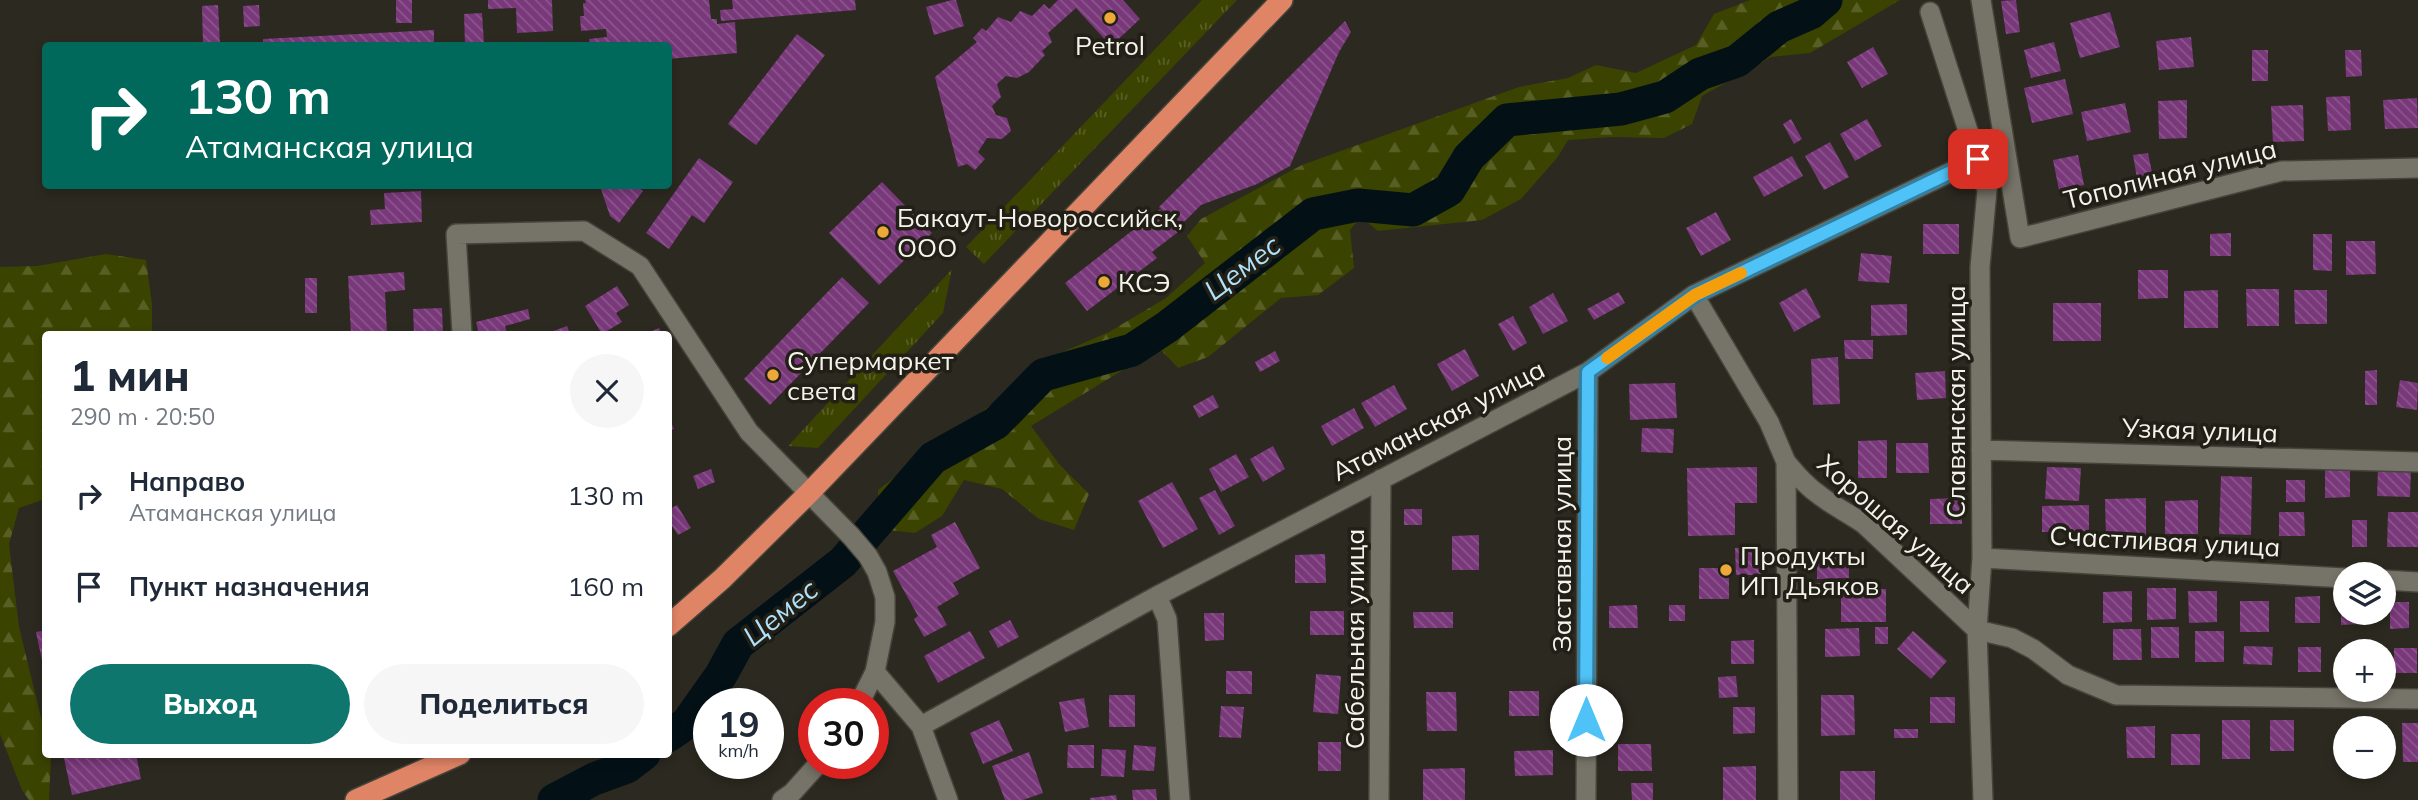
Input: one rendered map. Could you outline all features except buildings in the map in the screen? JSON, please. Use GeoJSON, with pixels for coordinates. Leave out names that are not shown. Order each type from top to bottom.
{"type":"FeatureCollection","features":[{"type":"Feature","properties":{"kind":"highway"},"geometry":{"type":"LineString","coordinates":[[672,623],[722,579],[810,492],[1282,0]]}},
{"type":"Feature","properties":{"kind":"highway"},"geometry":{"type":"LineString","coordinates":[[356,800],[451,758]]}},
{"type":"Feature","properties":{"kind":"street","name":"Тополиная улица"},"geometry":{"type":"LineString","coordinates":[[1981,0],[2020,238],[2282,172],[2418,167]]}},
{"type":"Feature","properties":{"kind":"street","name":"Славянская улица"},"geometry":{"type":"LineString","coordinates":[[1930,12],[1987,190],[1980,267],[1982,558],[1977,630],[1983,800]]}},
{"type":"Feature","properties":{"kind":"street","name":"Атаманская улица"},"geometry":{"type":"LineString","coordinates":[[921,726],[1157,597],[1588,372],[1695,295],[1978,159]]}},
{"type":"Feature","properties":{"kind":"street"},"geometry":{"type":"LineString","coordinates":[[461,331],[456,234],[584,232],[640,266],[749,432],[852,536],[877,572],[885,597],[885,622],[875,672],[867,688]]}},
{"type":"Feature","properties":{"kind":"street"},"geometry":{"type":"LineString","coordinates":[[1695,295],[1769,422],[1786,462],[1788,800]]}},
{"type":"Feature","properties":{"kind":"street","name":"Заставная улица"},"geometry":{"type":"LineString","coordinates":[[1586,800],[1588,372]]}},
{"type":"Feature","properties":{"kind":"street","name":"Узкая улица"},"geometry":{"type":"LineString","coordinates":[[1982,450],[2418,462]]}},
{"type":"Feature","properties":{"kind":"street","name":"Хорошая улица"},"geometry":{"type":"LineString","coordinates":[[1786,462],[1804,483],[1864,524],[1977,630],[2012,638],[2033,649],[2068,675],[2116,695],[2418,699]]}},
{"type":"Feature","properties":{"kind":"street","name":"Сабельная улица"},"geometry":{"type":"LineString","coordinates":[[1379,800],[1381,479]]}},
{"type":"Feature","properties":{"kind":"street","name":"Счастливая улица"},"geometry":{"type":"LineString","coordinates":[[1982,558],[2333,577]]}},
{"type":"Feature","properties":{"kind":"street"},"geometry":{"type":"LineString","coordinates":[[2396,581],[2418,582]]}},
{"type":"Feature","properties":{"kind":"street"},"geometry":{"type":"LineString","coordinates":[[1157,597],[1167,620],[1180,800]]}},
{"type":"Feature","properties":{"kind":"street"},"geometry":{"type":"LineString","coordinates":[[875,672],[921,726],[948,800]]}},
{"type":"Feature","properties":{"kind":"street"},"geometry":{"type":"LineString","coordinates":[[789,798],[805,779]]}},
{"type":"Feature","properties":{"kind":"green space"},"geometry":{"type":"Polygon","coordinates":[[[1202,0],[1237,0],[984,264],[966,247],[1202,0]]]}},
{"type":"Feature","properties":{"kind":"green space"},"geometry":{"type":"Polygon","coordinates":[[[1750,0],[1900,0],[1810,53],[1771,57],[1702,96],[1692,124],[1664,138],[1611,137],[1568,140],[1557,158],[1521,199],[1482,220],[1378,231],[1361,217],[1350,230],[1354,268],[1318,295],[1281,298],[1208,357],[1178,368],[1159,348],[1031,426],[1059,464],[1089,494],[1074,530],[1039,519],[1002,489],[964,480],[942,516],[915,533],[888,530],[879,511],[878,490],[1058,354],[1109,332],[1166,298],[1205,263],[1187,236],[1201,219],[1302,165],[1519,87],[1568,78],[1596,65],[1636,73],[1696,45],[1714,14],[1750,0]]]}},
{"type":"Feature","properties":{"kind":"green space"},"geometry":{"type":"Polygon","coordinates":[[[106,254],[146,260],[152,304],[152,331],[42,331],[42,500],[19,508],[9,544],[19,627],[42,722],[42,758],[51,758],[49,800],[29,800],[22,790],[0,734],[0,267],[37,266],[106,254]]]}},
{"type":"Feature","properties":{"kind":"green space"},"geometry":{"type":"Polygon","coordinates":[[[952,269],[943,313],[818,448],[788,446],[952,269]]]}},
{"type":"Feature","properties":{"kind":"waterway","name":"Цемес"},"geometry":{"type":"LineString","coordinates":[[672,733],[687,723],[721,675],[738,644],[843,562],[933,458],[996,423],[1043,375],[1132,350],[1167,327],[1313,214],[1358,205],[1413,210],[1449,190],[1469,157],[1507,120],[1621,109],[1665,97],[1700,74],[1737,61],[1779,27],[1811,13],[1826,0]]}},
{"type":"Feature","properties":{"kind":"waterway","name":"Цемес"},"geometry":{"type":"LineString","coordinates":[[554,800],[594,779],[627,767],[639,758]]}},
{"type":"Feature","properties":{"kind":"slow traffic"},"geometry":{"type":"LineString","coordinates":[[1607,358],[1695,295],[1741,273]]}},
{"type":"Feature","properties":{"kind":"place","name":"Petrol"},"geometry":{"type":"Point","coordinates":[1110,18]}},
{"type":"Feature","properties":{"kind":"place","name":"Бакаут-Новороссийск, ООО"},"geometry":{"type":"Point","coordinates":[883,232]}},
{"type":"Feature","properties":{"kind":"place","name":"КСЭ"},"geometry":{"type":"Point","coordinates":[1104,282]}},
{"type":"Feature","properties":{"kind":"place","name":"Супермаркет света"},"geometry":{"type":"Point","coordinates":[773,375]}},
{"type":"Feature","properties":{"kind":"place","name":"Продукты ИП Дьяков"},"geometry":{"type":"Point","coordinates":[1726,570]}},
{"type":"Feature","properties":{"kind":"route"},"geometry":{"type":"LineString","coordinates":[[1586,720],[1588,372],[1695,295],[1978,159]]}}]}
